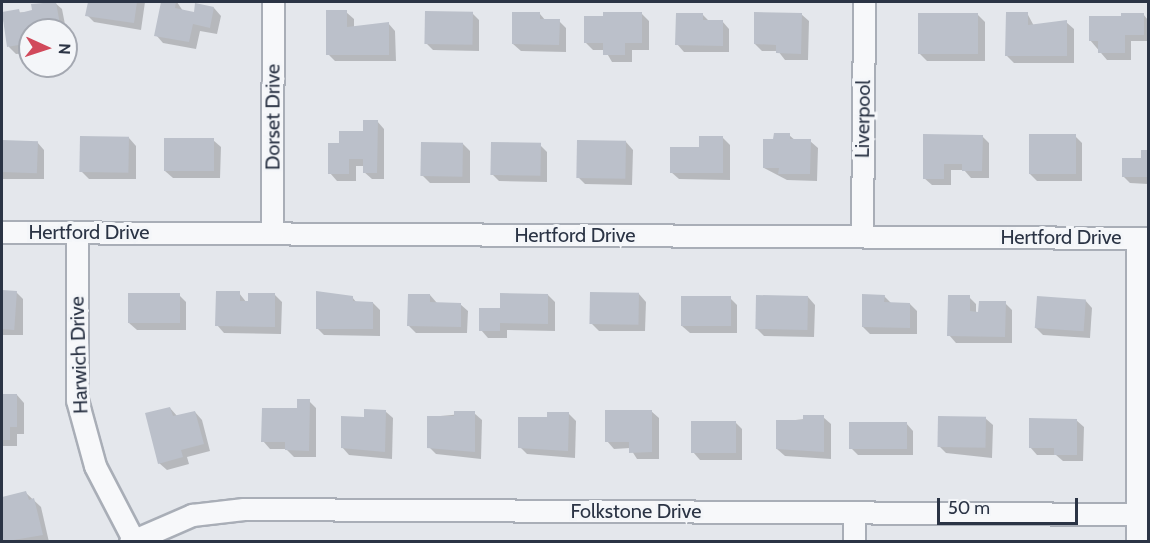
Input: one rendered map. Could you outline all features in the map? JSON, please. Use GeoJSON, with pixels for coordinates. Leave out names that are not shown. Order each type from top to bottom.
{"type":"FeatureCollection","features":[{"type":"Feature","properties":{"kind":"street","name":"Dorset Drive"},"geometry":{"type":"LineString","coordinates":[[272,233],[273,2]]}},
{"type":"Feature","properties":{"kind":"street","name":"Liverpool"},"geometry":{"type":"LineString","coordinates":[[862,236],[864,2]]}},
{"type":"Feature","properties":{"kind":"street","name":"Hertford Drive"},"geometry":{"type":"LineString","coordinates":[[2,231],[1143,238]]}},
{"type":"Feature","properties":{"kind":"street","name":"Harwich Drive"},"geometry":{"type":"LineString","coordinates":[[77,232],[77,400],[95,466],[132,540]]}},
{"type":"Feature","properties":{"kind":"street"},"geometry":{"type":"LineString","coordinates":[[1137,542],[1143,514],[1143,238]]}},
{"type":"Feature","properties":{"kind":"street","name":"Folkstone Drive"},"geometry":{"type":"LineString","coordinates":[[132,540],[192,515],[244,508],[1143,514]]}},
{"type":"Feature","properties":{"kind":"street"},"geometry":{"type":"LineString","coordinates":[[854,512],[854,542]]}},
{"type":"Feature","properties":{"kind":"building"},"geometry":{"type":"Polygon","coordinates":[[[56,2],[59,18],[18,18],[18,45],[7,47],[2,12],[19,9],[20,13],[32,10],[31,4],[56,2]]]}},
{"type":"Feature","properties":{"kind":"building"},"geometry":{"type":"Polygon","coordinates":[[[88,2],[137,2],[134,23],[85,16],[88,2]]]}},
{"type":"Feature","properties":{"kind":"building"},"geometry":{"type":"Polygon","coordinates":[[[161,2],[176,2],[175,8],[194,12],[195,3],[214,7],[210,28],[193,24],[189,42],[154,36],[161,2]]]}},
{"type":"Feature","properties":{"kind":"building"},"geometry":{"type":"Polygon","coordinates":[[[326,10],[347,10],[347,27],[389,22],[389,55],[326,55],[326,10]]]}},
{"type":"Feature","properties":{"kind":"building"},"geometry":{"type":"Polygon","coordinates":[[[425,11],[473,12],[472,45],[424,44],[425,11]]]}},
{"type":"Feature","properties":{"kind":"building"},"geometry":{"type":"Polygon","coordinates":[[[512,12],[540,12],[540,19],[560,19],[559,45],[512,44],[512,12]]]}},
{"type":"Feature","properties":{"kind":"building"},"geometry":{"type":"Polygon","coordinates":[[[603,12],[642,12],[642,43],[625,43],[625,55],[603,55],[603,43],[584,43],[584,16],[603,16],[603,12]]]}},
{"type":"Feature","properties":{"kind":"building"},"geometry":{"type":"Polygon","coordinates":[[[754,12],[802,13],[801,54],[776,53],[776,45],[754,44],[754,12]]]}},
{"type":"Feature","properties":{"kind":"building"},"geometry":{"type":"Polygon","coordinates":[[[1006,12],[1028,12],[1028,25],[1067,20],[1067,56],[1005,56],[1006,12]]]}},
{"type":"Feature","properties":{"kind":"building"},"geometry":{"type":"Polygon","coordinates":[[[676,13],[703,13],[703,20],[723,20],[723,46],[675,45],[676,13]]]}},
{"type":"Feature","properties":{"kind":"building"},"geometry":{"type":"Polygon","coordinates":[[[918,13],[978,13],[978,54],[918,54],[918,13]]]}},
{"type":"Feature","properties":{"kind":"building"},"geometry":{"type":"Polygon","coordinates":[[[1121,13],[1144,13],[1144,35],[1125,35],[1125,53],[1098,53],[1098,41],[1089,41],[1089,16],[1121,16],[1121,13]]]}},
{"type":"Feature","properties":{"kind":"building"},"geometry":{"type":"Polygon","coordinates":[[[363,120],[378,120],[377,173],[363,173],[363,159],[349,159],[349,174],[328,174],[328,143],[339,143],[339,131],[363,131],[363,120]]]}},
{"type":"Feature","properties":{"kind":"building"},"geometry":{"type":"Polygon","coordinates":[[[774,133],[790,133],[790,139],[811,139],[810,174],[778,174],[779,168],[763,168],[763,139],[773,139],[774,133]]]}},
{"type":"Feature","properties":{"kind":"building"},"geometry":{"type":"Polygon","coordinates":[[[923,134],[983,135],[982,171],[962,171],[962,164],[944,164],[944,179],[923,179],[923,134]]]}},
{"type":"Feature","properties":{"kind":"building"},"geometry":{"type":"Polygon","coordinates":[[[1029,134],[1076,134],[1076,174],[1029,174],[1029,134]]]}},
{"type":"Feature","properties":{"kind":"building"},"geometry":{"type":"Polygon","coordinates":[[[80,136],[129,137],[128,173],[79,172],[80,136]]]}},
{"type":"Feature","properties":{"kind":"building"},"geometry":{"type":"Polygon","coordinates":[[[699,136],[723,136],[723,173],[670,173],[670,147],[699,147],[699,136]]]}},
{"type":"Feature","properties":{"kind":"building"},"geometry":{"type":"Polygon","coordinates":[[[164,138],[214,138],[214,171],[164,171],[164,138]]]}},
{"type":"Feature","properties":{"kind":"building"},"geometry":{"type":"Polygon","coordinates":[[[2,140],[38,141],[37,173],[2,172],[2,140]]]}},
{"type":"Feature","properties":{"kind":"building"},"geometry":{"type":"Polygon","coordinates":[[[577,140],[626,141],[625,179],[576,178],[577,140]]]}},
{"type":"Feature","properties":{"kind":"building"},"geometry":{"type":"Polygon","coordinates":[[[421,142],[463,143],[462,177],[420,176],[421,142]]]}},
{"type":"Feature","properties":{"kind":"building"},"geometry":{"type":"Polygon","coordinates":[[[491,142],[541,143],[540,176],[490,175],[491,142]]]}},
{"type":"Feature","properties":{"kind":"building"},"geometry":{"type":"Polygon","coordinates":[[[1141,150],[1148,150],[1148,177],[1122,177],[1122,158],[1141,158],[1141,150]]]}},
{"type":"Feature","properties":{"kind":"building"},"geometry":{"type":"Polygon","coordinates":[[[2,290],[17,291],[14,330],[2,329],[2,290]]]}},
{"type":"Feature","properties":{"kind":"building"},"geometry":{"type":"Polygon","coordinates":[[[216,291],[240,291],[240,301],[248,301],[248,293],[275,293],[275,327],[215,326],[216,291]]]}},
{"type":"Feature","properties":{"kind":"building"},"geometry":{"type":"Polygon","coordinates":[[[316,291],[353,296],[353,301],[373,302],[373,329],[316,329],[316,291]]]}},
{"type":"Feature","properties":{"kind":"building"},"geometry":{"type":"Polygon","coordinates":[[[590,292],[639,293],[638,325],[589,324],[590,292]]]}},
{"type":"Feature","properties":{"kind":"building"},"geometry":{"type":"Polygon","coordinates":[[[128,293],[180,293],[180,323],[128,323],[128,293]]]}},
{"type":"Feature","properties":{"kind":"building"},"geometry":{"type":"Polygon","coordinates":[[[500,293],[548,294],[548,324],[500,323],[500,331],[479,331],[479,308],[500,308],[500,293]]]}},
{"type":"Feature","properties":{"kind":"building"},"geometry":{"type":"Polygon","coordinates":[[[408,294],[430,294],[430,302],[461,303],[461,327],[407,326],[408,294]]]}},
{"type":"Feature","properties":{"kind":"building"},"geometry":{"type":"Polygon","coordinates":[[[862,294],[885,295],[884,302],[910,303],[910,328],[862,327],[862,294]]]}},
{"type":"Feature","properties":{"kind":"building"},"geometry":{"type":"Polygon","coordinates":[[[756,295],[808,296],[807,330],[755,329],[756,295]]]}},
{"type":"Feature","properties":{"kind":"building"},"geometry":{"type":"Polygon","coordinates":[[[948,295],[970,295],[970,311],[978,312],[979,301],[1006,301],[1005,337],[947,336],[948,295]]]}},
{"type":"Feature","properties":{"kind":"building"},"geometry":{"type":"Polygon","coordinates":[[[681,296],[731,296],[731,326],[681,326],[681,296]]]}},
{"type":"Feature","properties":{"kind":"building"},"geometry":{"type":"Polygon","coordinates":[[[1037,296],[1086,299],[1084,331],[1035,328],[1037,296]]]}},
{"type":"Feature","properties":{"kind":"building"},"geometry":{"type":"Polygon","coordinates":[[[2,394],[17,394],[17,427],[10,427],[10,440],[2,440],[2,394]]]}},
{"type":"Feature","properties":{"kind":"building"},"geometry":{"type":"Polygon","coordinates":[[[297,399],[310,399],[309,451],[285,450],[285,442],[261,442],[262,408],[297,408],[297,399]]]}},
{"type":"Feature","properties":{"kind":"building"},"geometry":{"type":"Polygon","coordinates":[[[170,407],[173,416],[195,411],[204,444],[181,450],[183,457],[158,464],[145,413],[170,407]]]}},
{"type":"Feature","properties":{"kind":"building"},"geometry":{"type":"Polygon","coordinates":[[[364,409],[386,410],[385,452],[341,448],[341,416],[364,417],[364,409]]]}},
{"type":"Feature","properties":{"kind":"building"},"geometry":{"type":"Polygon","coordinates":[[[605,410],[652,410],[652,452],[629,453],[629,442],[605,442],[605,410]]]}},
{"type":"Feature","properties":{"kind":"building"},"geometry":{"type":"Polygon","coordinates":[[[454,411],[475,411],[475,452],[427,448],[427,416],[454,416],[454,411]]]}},
{"type":"Feature","properties":{"kind":"building"},"geometry":{"type":"Polygon","coordinates":[[[547,412],[569,412],[568,451],[518,448],[518,417],[547,417],[547,412]]]}},
{"type":"Feature","properties":{"kind":"building"},"geometry":{"type":"Polygon","coordinates":[[[803,415],[824,415],[824,452],[776,449],[776,420],[803,420],[803,415]]]}},
{"type":"Feature","properties":{"kind":"building"},"geometry":{"type":"Polygon","coordinates":[[[938,416],[986,417],[985,448],[937,447],[938,416]]]}},
{"type":"Feature","properties":{"kind":"building"},"geometry":{"type":"Polygon","coordinates":[[[1029,418],[1077,419],[1077,455],[1054,455],[1054,448],[1029,448],[1029,418]]]}},
{"type":"Feature","properties":{"kind":"building"},"geometry":{"type":"Polygon","coordinates":[[[691,421],[736,421],[736,453],[691,453],[691,421]]]}},
{"type":"Feature","properties":{"kind":"building"},"geometry":{"type":"Polygon","coordinates":[[[849,422],[907,422],[907,449],[849,449],[849,422]]]}},
{"type":"Feature","properties":{"kind":"building"},"geometry":{"type":"Polygon","coordinates":[[[26,491],[29,500],[34,498],[43,535],[2,542],[2,497],[26,491]]]}}]}
